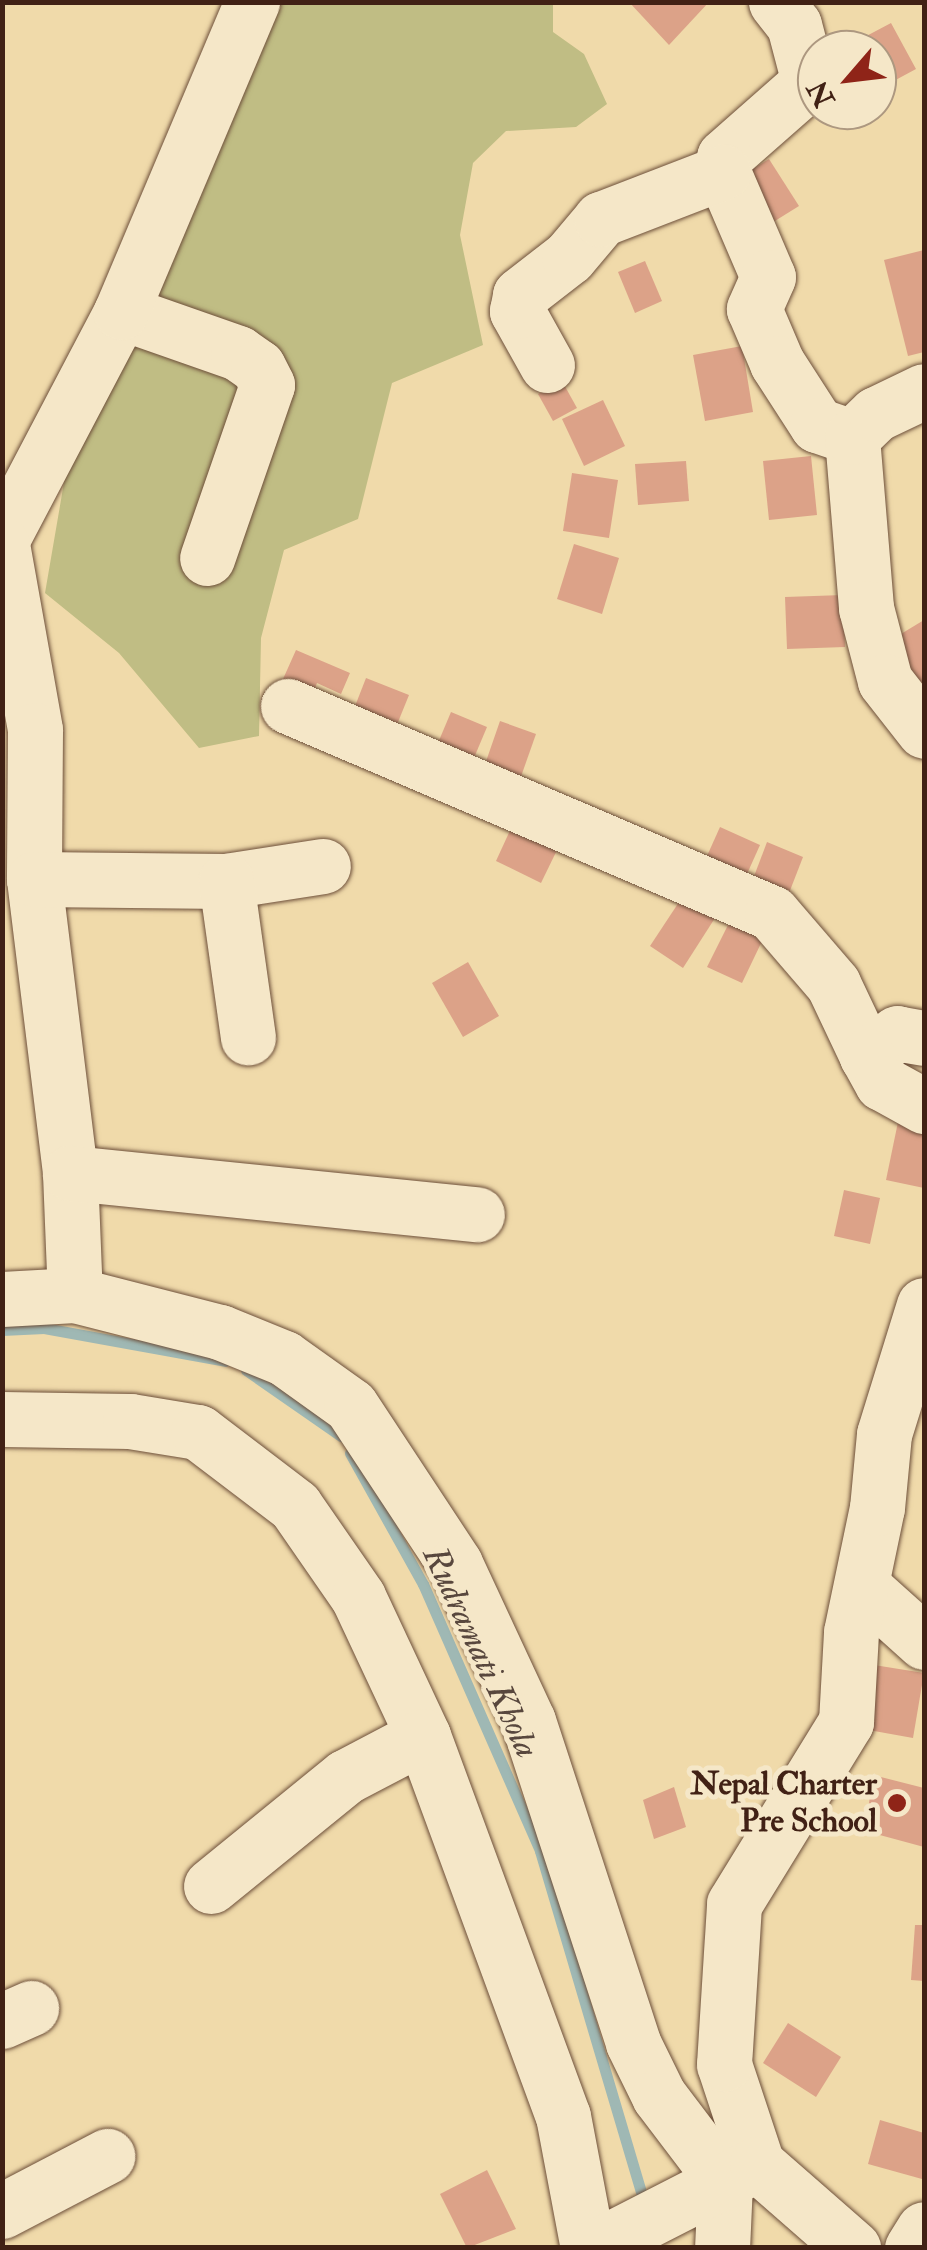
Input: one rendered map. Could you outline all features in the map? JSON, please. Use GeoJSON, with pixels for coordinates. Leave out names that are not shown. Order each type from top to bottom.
{"type":"FeatureCollection","features":[{"type":"Feature","properties":{"kind":"street"},"geometry":{"type":"LineString","coordinates":[[75,1295],[70,1173],[34,879],[35,730],[12,664],[2,541],[121,312],[252,2]]}},
{"type":"Feature","properties":{"kind":"street"},"geometry":{"type":"LineString","coordinates":[[776,2],[794,25],[810,82],[724,157],[723,172],[768,277],[754,309],[777,363],[817,424],[852,437]]}},
{"type":"Feature","properties":{"kind":"street"},"geometry":{"type":"LineString","coordinates":[[548,365],[518,312],[520,295],[569,257],[600,219],[723,172]]}},
{"type":"Feature","properties":{"kind":"street"},"geometry":{"type":"LineString","coordinates":[[121,312],[238,354],[258,367],[268,385],[206,558]]}},
{"type":"Feature","properties":{"kind":"street"},"geometry":{"type":"LineString","coordinates":[[852,437],[876,414],[924,391]]}},
{"type":"Feature","properties":{"kind":"street"},"geometry":{"type":"LineString","coordinates":[[852,437],[866,608],[885,682],[924,731]]}},
{"type":"Feature","properties":{"kind":"street"},"geometry":{"type":"LineString","coordinates":[[288,706],[772,912],[833,984],[882,1083],[924,1106]]}},
{"type":"Feature","properties":{"kind":"street"},"geometry":{"type":"LineString","coordinates":[[34,879],[226,881],[323,866]]}},
{"type":"Feature","properties":{"kind":"street"},"geometry":{"type":"LineString","coordinates":[[226,881],[248,1038]]}},
{"type":"Feature","properties":{"kind":"street"},"geometry":{"type":"LineString","coordinates":[[867,1056],[897,1033],[924,1038]]}},
{"type":"Feature","properties":{"kind":"street"},"geometry":{"type":"LineString","coordinates":[[70,1173],[477,1214]]}},
{"type":"Feature","properties":{"kind":"street"},"geometry":{"type":"LineString","coordinates":[[2,1299],[75,1295],[220,1332],[312,1374],[351,1406],[455,1564],[528,1721],[633,2043],[659,2096],[726,2182],[853,2248]]}},
{"type":"Feature","properties":{"kind":"street"},"geometry":{"type":"LineString","coordinates":[[722,2248],[726,2182],[724,2064],[734,1904],[846,1722],[851,1632],[863,1587],[884,1434],[924,1305]]}},
{"type":"Feature","properties":{"kind":"street"},"geometry":{"type":"LineString","coordinates":[[2,1418],[130,1421],[198,1432],[295,1506],[358,1597],[424,1736],[563,2116],[599,2243],[726,2182]]}},
{"type":"Feature","properties":{"kind":"street"},"geometry":{"type":"LineString","coordinates":[[863,1587],[924,1642]]}},
{"type":"Feature","properties":{"kind":"street"},"geometry":{"type":"LineString","coordinates":[[211,1886],[345,1777],[424,1736]]}},
{"type":"Feature","properties":{"kind":"street"},"geometry":{"type":"LineString","coordinates":[[2,2211],[107,2156]]}},
{"type":"Feature","properties":{"kind":"street"},"geometry":{"type":"LineString","coordinates":[[912,2248],[924,2229]]}},
{"type":"Feature","properties":{"kind":"shaded area"},"geometry":{"type":"Polygon","coordinates":[[[244,3],[553,3],[553,32],[584,54],[607,104],[576,127],[506,131],[473,163],[460,235],[483,345],[392,383],[358,519],[284,550],[261,638],[259,736],[199,748],[119,653],[45,593],[84,366],[244,3]]]}},
{"type":"Feature","properties":{"kind":"building"},"geometry":{"type":"Polygon","coordinates":[[[629,2],[709,2],[669,45],[629,2]]]}},
{"type":"Feature","properties":{"kind":"building"},"geometry":{"type":"Polygon","coordinates":[[[897,34],[916,69],[897,79],[897,34]]]}},
{"type":"Feature","properties":{"kind":"building"},"geometry":{"type":"Polygon","coordinates":[[[769,159],[799,206],[762,229],[732,182],[769,159]]]}},
{"type":"Feature","properties":{"kind":"building"},"geometry":{"type":"Polygon","coordinates":[[[924,250],[924,352],[908,356],[884,260],[924,250]]]}},
{"type":"Feature","properties":{"kind":"building"},"geometry":{"type":"Polygon","coordinates":[[[645,261],[662,301],[635,313],[618,272],[645,261]]]}},
{"type":"Feature","properties":{"kind":"building"},"geometry":{"type":"Polygon","coordinates":[[[742,346],[753,412],[705,421],[693,355],[742,346]]]}},
{"type":"Feature","properties":{"kind":"building"},"geometry":{"type":"Polygon","coordinates":[[[562,381],[577,408],[553,421],[538,394],[562,381]]]}},
{"type":"Feature","properties":{"kind":"building"},"geometry":{"type":"Polygon","coordinates":[[[603,400],[625,446],[584,466],[562,419],[603,400]]]}},
{"type":"Feature","properties":{"kind":"building"},"geometry":{"type":"Polygon","coordinates":[[[811,456],[817,515],[769,520],[763,461],[811,456]]]}},
{"type":"Feature","properties":{"kind":"building"},"geometry":{"type":"Polygon","coordinates":[[[686,461],[689,501],[638,505],[635,464],[686,461]]]}},
{"type":"Feature","properties":{"kind":"building"},"geometry":{"type":"Polygon","coordinates":[[[572,473],[618,480],[609,538],[563,531],[572,473]]]}},
{"type":"Feature","properties":{"kind":"building"},"geometry":{"type":"Polygon","coordinates":[[[574,544],[619,558],[602,614],[557,599],[574,544]]]}},
{"type":"Feature","properties":{"kind":"building"},"geometry":{"type":"Polygon","coordinates":[[[843,595],[845,647],[787,649],[785,597],[843,595]]]}},
{"type":"Feature","properties":{"kind":"building"},"geometry":{"type":"Polygon","coordinates":[[[924,620],[924,693],[891,640],[924,620]]]}},
{"type":"Feature","properties":{"kind":"building"},"geometry":{"type":"Polygon","coordinates":[[[296,650],[350,673],[341,694],[317,683],[310,701],[279,688],[296,650]]]}},
{"type":"Feature","properties":{"kind":"building"},"geometry":{"type":"Polygon","coordinates":[[[366,678],[409,695],[392,737],[350,719],[366,678]]]}},
{"type":"Feature","properties":{"kind":"building"},"geometry":{"type":"Polygon","coordinates":[[[451,712],[487,727],[471,765],[435,750],[451,712]]]}},
{"type":"Feature","properties":{"kind":"building"},"geometry":{"type":"Polygon","coordinates":[[[500,721],[536,734],[518,785],[482,773],[500,721]]]}},
{"type":"Feature","properties":{"kind":"building"},"geometry":{"type":"Polygon","coordinates":[[[513,824],[559,846],[541,883],[496,861],[513,824]]]}},
{"type":"Feature","properties":{"kind":"building"},"geometry":{"type":"Polygon","coordinates":[[[720,827],[760,845],[738,894],[698,876],[720,827]]]}},
{"type":"Feature","properties":{"kind":"building"},"geometry":{"type":"Polygon","coordinates":[[[767,842],[803,857],[784,906],[748,892],[767,842]]]}},
{"type":"Feature","properties":{"kind":"building"},"geometry":{"type":"Polygon","coordinates":[[[683,896],[715,918],[683,968],[650,946],[683,896]]]}},
{"type":"Feature","properties":{"kind":"building"},"geometry":{"type":"Polygon","coordinates":[[[731,919],[765,935],[742,983],[707,967],[731,919]]]}},
{"type":"Feature","properties":{"kind":"building"},"geometry":{"type":"Polygon","coordinates":[[[468,962],[499,1016],[463,1037],[432,983],[468,962]]]}},
{"type":"Feature","properties":{"kind":"building"},"geometry":{"type":"Polygon","coordinates":[[[898,1122],[924,1128],[924,1188],[886,1180],[898,1122]]]}},
{"type":"Feature","properties":{"kind":"building"},"geometry":{"type":"Polygon","coordinates":[[[844,1190],[880,1198],[870,1244],[834,1236],[844,1190]]]}},
{"type":"Feature","properties":{"kind":"building"},"geometry":{"type":"Polygon","coordinates":[[[874,1665],[924,1673],[913,1738],[863,1729],[874,1665]]]}},
{"type":"Feature","properties":{"kind":"building","name":"Nepal Charter Pre School"},"geometry":{"type":"Polygon","coordinates":[[[873,1775],[924,1788],[924,1847],[865,1831],[873,1775]]]}},
{"type":"Feature","properties":{"kind":"building"},"geometry":{"type":"Polygon","coordinates":[[[674,1787],[686,1827],[654,1839],[643,1800],[674,1787]]]}},
{"type":"Feature","properties":{"kind":"building"},"geometry":{"type":"Polygon","coordinates":[[[915,1925],[924,1925],[924,1981],[911,1980],[915,1925]]]}},
{"type":"Feature","properties":{"kind":"building"},"geometry":{"type":"Polygon","coordinates":[[[788,2023],[841,2057],[816,2097],[763,2063],[788,2023]]]}},
{"type":"Feature","properties":{"kind":"building"},"geometry":{"type":"Polygon","coordinates":[[[880,2120],[924,2133],[922,2179],[868,2164],[880,2120]]]}},
{"type":"Feature","properties":{"kind":"building"},"geometry":{"type":"Polygon","coordinates":[[[487,2170],[516,2229],[467,2248],[440,2194],[487,2170]]]}},
{"type":"Feature","properties":{"kind":"waterway","name":"Rudramati Khola"},"geometry":{"type":"LineString","coordinates":[[2,1330],[44,1328],[225,1361]]}},
{"type":"Feature","properties":{"kind":"waterway","name":"Rudramati Khola"},"geometry":{"type":"LineString","coordinates":[[246,1370],[341,1436]]}},
{"type":"Feature","properties":{"kind":"waterway","name":"Rudramati Khola"},"geometry":{"type":"LineString","coordinates":[[350,1453],[423,1584],[540,1851],[645,2206]]}},
{"type":"Feature","properties":{"kind":"place","name":"Nepal Charter Pre School"},"geometry":{"type":"Point","coordinates":[897,1803]}}]}
